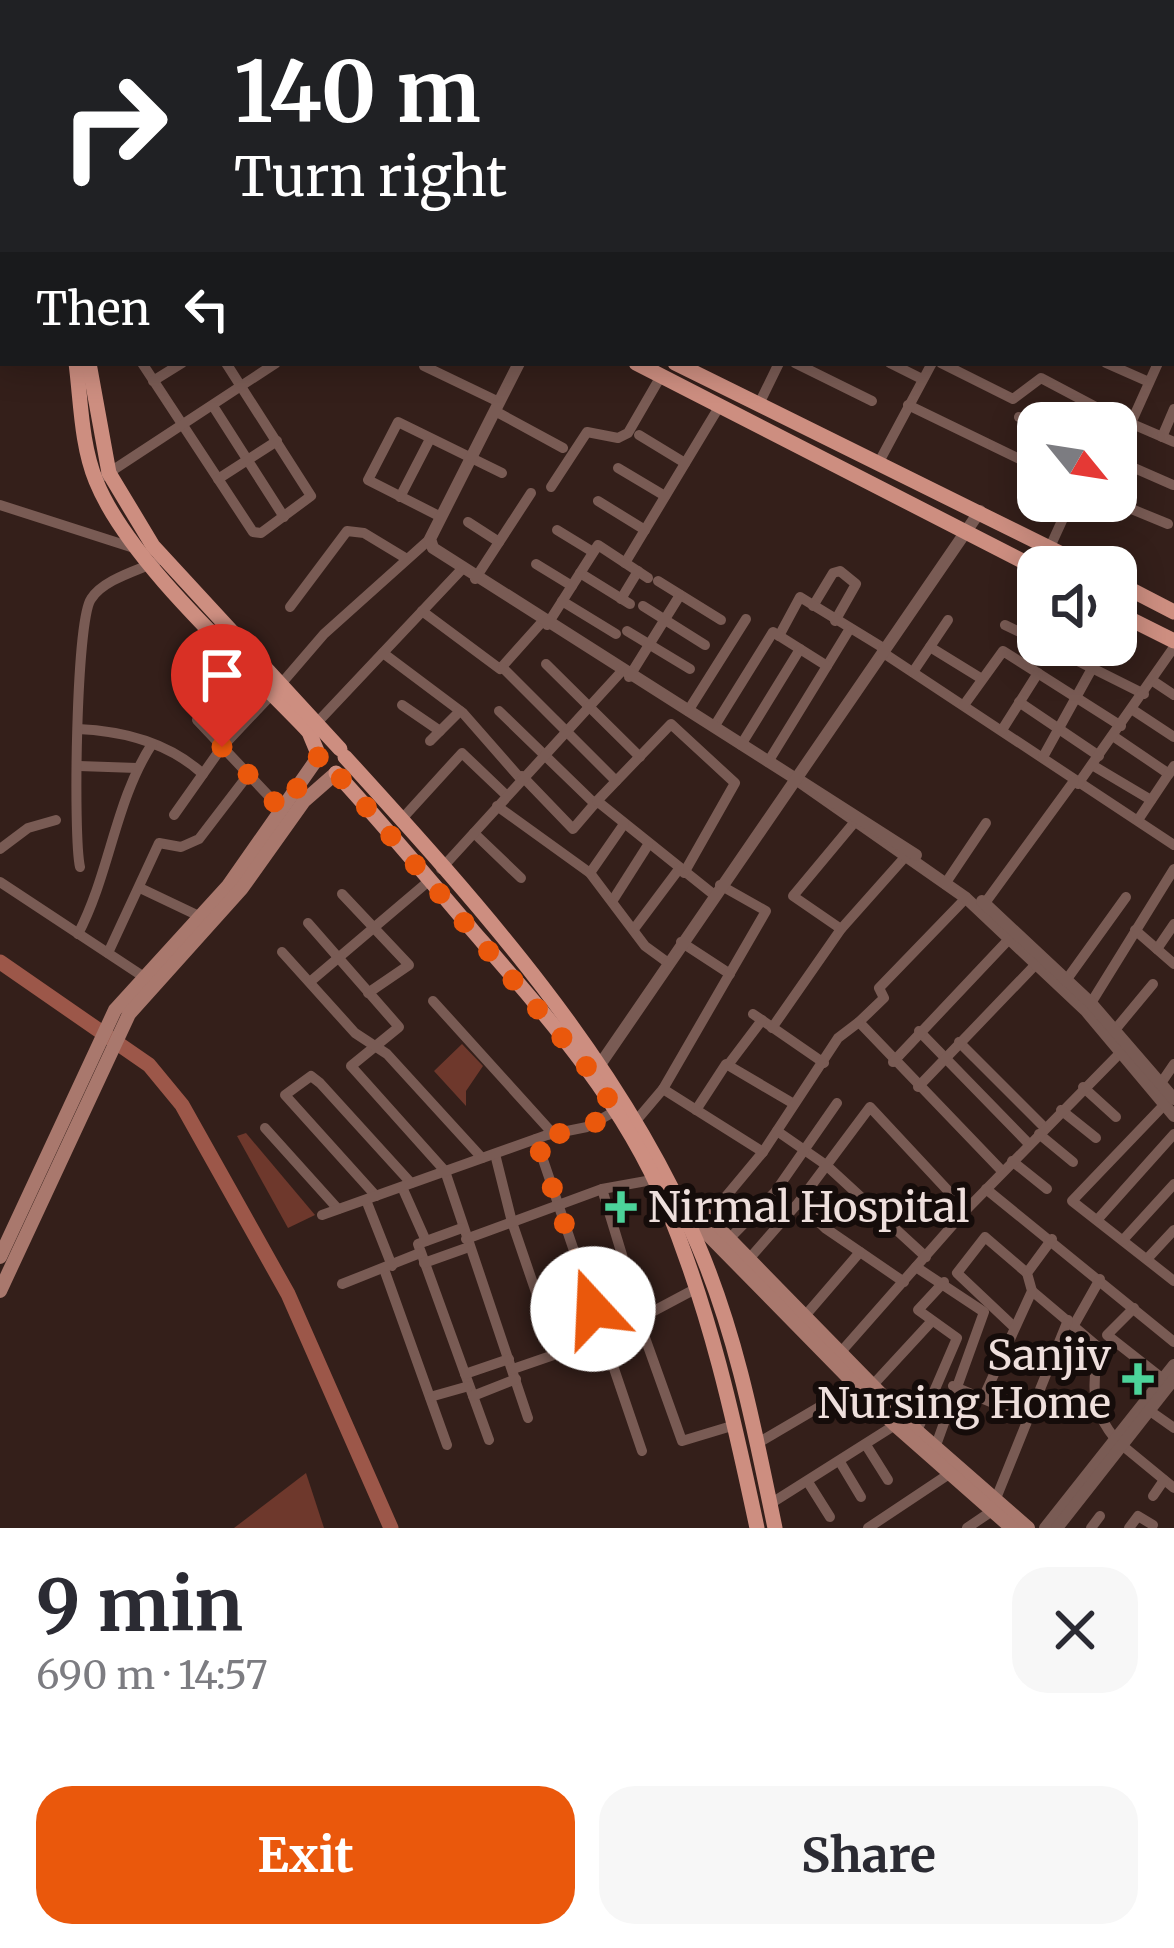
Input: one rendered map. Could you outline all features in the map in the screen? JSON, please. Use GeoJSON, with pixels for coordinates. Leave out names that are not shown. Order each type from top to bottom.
{"type":"FeatureCollection","features":[{"type":"Feature","properties":{"kind":"main road"},"geometry":{"type":"LineString","coordinates":[[77,366],[103,477],[153,555],[313,728],[342,753],[401,820],[435,874]]}},
{"type":"Feature","properties":{"kind":"main road"},"geometry":{"type":"LineString","coordinates":[[89,366],[103,477]]}},
{"type":"Feature","properties":{"kind":"main road"},"geometry":{"type":"LineString","coordinates":[[642,366],[1017,557]]}},
{"type":"Feature","properties":{"kind":"main road"},"geometry":{"type":"LineString","coordinates":[[681,366],[1048,546]]}},
{"type":"Feature","properties":{"kind":"main road"},"geometry":{"type":"LineString","coordinates":[[1137,593],[1174,612]]}},
{"type":"Feature","properties":{"kind":"main road"},"geometry":{"type":"LineString","coordinates":[[1137,626],[1174,644]]}},
{"type":"Feature","properties":{"kind":"main road"},"geometry":{"type":"LineString","coordinates":[[313,728],[323,771],[336,773],[435,874],[597,1069],[621,1108],[729,1328],[775,1528]]}},
{"type":"Feature","properties":{"kind":"main road"},"geometry":{"type":"LineString","coordinates":[[150,981],[319,756],[328,748],[342,753]]}},
{"type":"Feature","properties":{"kind":"main road"},"geometry":{"type":"LineString","coordinates":[[0,1257],[122,1012],[242,888],[304,801],[336,773],[342,753]]}},
{"type":"Feature","properties":{"kind":"main road"},"geometry":{"type":"LineString","coordinates":[[0,1292],[85,1089]]}},
{"type":"Feature","properties":{"kind":"main road"},"geometry":{"type":"LineString","coordinates":[[621,1108],[635,1122],[719,1348],[758,1528]]}},
{"type":"Feature","properties":{"kind":"main road"},"geometry":{"type":"LineString","coordinates":[[664,1194],[690,1199],[1012,1528]]}},
{"type":"Feature","properties":{"kind":"main road"},"geometry":{"type":"LineString","coordinates":[[664,1194],[895,1425],[949,1474],[1028,1528]]}},
{"type":"Feature","properties":{"kind":"street"},"geometry":{"type":"LineString","coordinates":[[144,366],[253,532],[261,533],[311,496],[228,366]]}},
{"type":"Feature","properties":{"kind":"street"},"geometry":{"type":"LineString","coordinates":[[153,381],[177,366]]}},
{"type":"Feature","properties":{"kind":"street"},"geometry":{"type":"LineString","coordinates":[[103,477],[272,366]]}},
{"type":"Feature","properties":{"kind":"street"},"geometry":{"type":"LineString","coordinates":[[424,366],[563,448]]}},
{"type":"Feature","properties":{"kind":"street"},"geometry":{"type":"LineString","coordinates":[[174,815],[222,747],[324,634],[430,539],[517,366]]}},
{"type":"Feature","properties":{"kind":"street"},"geometry":{"type":"LineString","coordinates":[[759,404],[778,366]]}},
{"type":"Feature","properties":{"kind":"street"},"geometry":{"type":"LineString","coordinates":[[801,366],[872,401]]}},
{"type":"Feature","properties":{"kind":"street"},"geometry":{"type":"LineString","coordinates":[[896,366],[922,380]]}},
{"type":"Feature","properties":{"kind":"street"},"geometry":{"type":"LineString","coordinates":[[879,462],[922,380],[934,366]]}},
{"type":"Feature","properties":{"kind":"street"},"geometry":{"type":"LineString","coordinates":[[943,366],[1012,400],[1041,378],[1081,402]]}},
{"type":"Feature","properties":{"kind":"street"},"geometry":{"type":"LineString","coordinates":[[1113,366],[1149,382]]}},
{"type":"Feature","properties":{"kind":"street"},"geometry":{"type":"LineString","coordinates":[[1137,412],[1157,366]]}},
{"type":"Feature","properties":{"kind":"street"},"geometry":{"type":"LineString","coordinates":[[551,487],[586,432],[618,438],[628,433],[661,376]]}},
{"type":"Feature","properties":{"kind":"street"},"geometry":{"type":"LineString","coordinates":[[908,405],[1017,459]]}},
{"type":"Feature","properties":{"kind":"street"},"geometry":{"type":"LineString","coordinates":[[213,406],[284,517]]}},
{"type":"Feature","properties":{"kind":"street"},"geometry":{"type":"LineString","coordinates":[[625,563],[719,407]]}},
{"type":"Feature","properties":{"kind":"street"},"geometry":{"type":"LineString","coordinates":[[1137,426],[1168,440],[1174,409]]}},
{"type":"Feature","properties":{"kind":"street"},"geometry":{"type":"LineString","coordinates":[[441,518],[368,480],[398,422],[502,473]]}},
{"type":"Feature","properties":{"kind":"street"},"geometry":{"type":"LineString","coordinates":[[640,435],[685,464]]}},
{"type":"Feature","properties":{"kind":"street"},"geometry":{"type":"LineString","coordinates":[[400,496],[430,439]]}},
{"type":"Feature","properties":{"kind":"street"},"geometry":{"type":"LineString","coordinates":[[218,479],[277,441]]}},
{"type":"Feature","properties":{"kind":"street"},"geometry":{"type":"LineString","coordinates":[[617,468],[665,496]]}},
{"type":"Feature","properties":{"kind":"street"},"geometry":{"type":"LineString","coordinates":[[1137,469],[1173,485]]}},
{"type":"Feature","properties":{"kind":"street"},"geometry":{"type":"LineString","coordinates":[[475,579],[531,493]]}},
{"type":"Feature","properties":{"kind":"street"},"geometry":{"type":"LineString","coordinates":[[598,501],[645,530]]}},
{"type":"Feature","properties":{"kind":"street"},"geometry":{"type":"LineString","coordinates":[[0,505],[153,555]]}},
{"type":"Feature","properties":{"kind":"street"},"geometry":{"type":"LineString","coordinates":[[597,1069],[980,511]]}},
{"type":"Feature","properties":{"kind":"street"},"geometry":{"type":"LineString","coordinates":[[1137,511],[1168,524]]}},
{"type":"Feature","properties":{"kind":"street"},"geometry":{"type":"LineString","coordinates":[[574,521],[561,533],[598,544],[721,620]]}},
{"type":"Feature","properties":{"kind":"street"},"geometry":{"type":"LineString","coordinates":[[468,522],[499,542]]}},
{"type":"Feature","properties":{"kind":"street"},"geometry":{"type":"LineString","coordinates":[[290,608],[347,531],[364,533],[407,559]]}},
{"type":"Feature","properties":{"kind":"street"},"geometry":{"type":"LineString","coordinates":[[430,539],[433,548],[475,579],[796,779],[853,824],[985,903],[1091,1003],[1166,1099]]}},
{"type":"Feature","properties":{"kind":"street"},"geometry":{"type":"LineString","coordinates":[[503,668],[545,624],[598,544]]}},
{"type":"Feature","properties":{"kind":"street"},"geometry":{"type":"LineString","coordinates":[[80,867],[78,729],[91,598],[153,555]]}},
{"type":"Feature","properties":{"kind":"street"},"geometry":{"type":"LineString","coordinates":[[536,565],[572,586]]}},
{"type":"Feature","properties":{"kind":"street"},"geometry":{"type":"LineString","coordinates":[[313,728],[462,569]]}},
{"type":"Feature","properties":{"kind":"street"},"geometry":{"type":"LineString","coordinates":[[813,606],[836,570],[855,581],[835,621]]}},
{"type":"Feature","properties":{"kind":"street"},"geometry":{"type":"LineString","coordinates":[[580,573],[705,645]]}},
{"type":"Feature","properties":{"kind":"street"},"geometry":{"type":"LineString","coordinates":[[631,603],[648,577]]}},
{"type":"Feature","properties":{"kind":"street"},"geometry":{"type":"LineString","coordinates":[[310,981],[435,874],[521,777],[625,675],[680,595]]}},
{"type":"Feature","properties":{"kind":"street"},"geometry":{"type":"LineString","coordinates":[[778,636],[800,597],[1174,845]]}},
{"type":"Feature","properties":{"kind":"street"},"geometry":{"type":"LineString","coordinates":[[562,601],[690,668]]}},
{"type":"Feature","properties":{"kind":"street"},"geometry":{"type":"LineString","coordinates":[[422,611],[503,668],[616,782]]}},
{"type":"Feature","properties":{"kind":"street"},"geometry":{"type":"LineString","coordinates":[[688,711],[746,619]]}},
{"type":"Feature","properties":{"kind":"street"},"geometry":{"type":"LineString","coordinates":[[913,672],[948,620]]}},
{"type":"Feature","properties":{"kind":"street"},"geometry":{"type":"LineString","coordinates":[[1005,625],[1017,631]]}},
{"type":"Feature","properties":{"kind":"street"},"geometry":{"type":"LineString","coordinates":[[769,762],[849,630]]}},
{"type":"Feature","properties":{"kind":"street"},"geometry":{"type":"LineString","coordinates":[[714,728],[773,632],[826,667]]}},
{"type":"Feature","properties":{"kind":"street"},"geometry":{"type":"LineString","coordinates":[[985,903],[1096,760],[1174,644]]}},
{"type":"Feature","properties":{"kind":"street"},"geometry":{"type":"LineString","coordinates":[[930,647],[982,679]]}},
{"type":"Feature","properties":{"kind":"street"},"geometry":{"type":"LineString","coordinates":[[741,745],[800,650]]}},
{"type":"Feature","properties":{"kind":"street"},"geometry":{"type":"LineString","coordinates":[[964,705],[1001,651],[1076,697],[1171,770],[1138,820]]}},
{"type":"Feature","properties":{"kind":"street"},"geometry":{"type":"LineString","coordinates":[[383,653],[460,711],[573,829]]}},
{"type":"Feature","properties":{"kind":"street"},"geometry":{"type":"LineString","coordinates":[[546,664],[640,757]]}},
{"type":"Feature","properties":{"kind":"street"},"geometry":{"type":"LineString","coordinates":[[1088,666],[1144,694]]}},
{"type":"Feature","properties":{"kind":"street"},"geometry":{"type":"LineString","coordinates":[[1043,758],[1092,668]]}},
{"type":"Feature","properties":{"kind":"street"},"geometry":{"type":"LineString","coordinates":[[1002,730],[1038,673]]}},
{"type":"Feature","properties":{"kind":"street"},"geometry":{"type":"LineString","coordinates":[[1153,681],[1174,694]]}},
{"type":"Feature","properties":{"kind":"street"},"geometry":{"type":"LineString","coordinates":[[1019,702],[1151,800]]}},
{"type":"Feature","properties":{"kind":"street"},"geometry":{"type":"LineString","coordinates":[[403,705],[440,731]]}},
{"type":"Feature","properties":{"kind":"street"},"geometry":{"type":"LineString","coordinates":[[1132,710],[1174,737]]}},
{"type":"Feature","properties":{"kind":"street"},"geometry":{"type":"LineString","coordinates":[[430,741],[460,711]]}},
{"type":"Feature","properties":{"kind":"street"},"geometry":{"type":"LineString","coordinates":[[499,711],[596,802],[682,871],[766,911],[663,1089],[635,1122]]}},
{"type":"Feature","properties":{"kind":"street"},"geometry":{"type":"LineString","coordinates":[[196,720],[282,810]]}},
{"type":"Feature","properties":{"kind":"street"},"geometry":{"type":"LineString","coordinates":[[552,850],[671,724],[735,782],[682,871],[634,929]]}},
{"type":"Feature","properties":{"kind":"street"},"geometry":{"type":"LineString","coordinates":[[78,729],[116,731],[152,744],[203,774]]}},
{"type":"Feature","properties":{"kind":"street"},"geometry":{"type":"LineString","coordinates":[[78,934],[100,891],[136,768],[152,744]]}},
{"type":"Feature","properties":{"kind":"street"},"geometry":{"type":"LineString","coordinates":[[401,820],[462,753],[506,795]]}},
{"type":"Feature","properties":{"kind":"street"},"geometry":{"type":"LineString","coordinates":[[79,766],[136,768]]}},
{"type":"Feature","properties":{"kind":"street"},"geometry":{"type":"LineString","coordinates":[[108,953],[159,843],[176,848],[199,839],[248,775]]}},
{"type":"Feature","properties":{"kind":"street"},"geometry":{"type":"LineString","coordinates":[[796,779],[818,788],[947,881],[1038,962],[1166,1099]]}},
{"type":"Feature","properties":{"kind":"street"},"geometry":{"type":"LineString","coordinates":[[497,806],[590,873],[667,962]]}},
{"type":"Feature","properties":{"kind":"street"},"geometry":{"type":"LineString","coordinates":[[0,849],[28,828],[56,820]]}},
{"type":"Feature","properties":{"kind":"street"},"geometry":{"type":"LineString","coordinates":[[947,881],[986,823]]}},
{"type":"Feature","properties":{"kind":"street"},"geometry":{"type":"LineString","coordinates":[[590,873],[624,824]]}},
{"type":"Feature","properties":{"kind":"street"},"geometry":{"type":"LineString","coordinates":[[841,929],[793,896],[853,824]]}},
{"type":"Feature","properties":{"kind":"street"},"geometry":{"type":"LineString","coordinates":[[474,833],[521,878]]}},
{"type":"Feature","properties":{"kind":"street"},"geometry":{"type":"LineString","coordinates":[[613,901],[649,845]]}},
{"type":"Feature","properties":{"kind":"street"},"geometry":{"type":"LineString","coordinates":[[696,1110],[763,1021],[905,857]]}},
{"type":"Feature","properties":{"kind":"street"},"geometry":{"type":"LineString","coordinates":[[1091,1003],[1174,868]]}},
{"type":"Feature","properties":{"kind":"street"},"geometry":{"type":"LineString","coordinates":[[0,882],[150,981]]}},
{"type":"Feature","properties":{"kind":"street"},"geometry":{"type":"LineString","coordinates":[[140,888],[201,917]]}},
{"type":"Feature","properties":{"kind":"street"},"geometry":{"type":"LineString","coordinates":[[342,894],[409,965],[368,993]]}},
{"type":"Feature","properties":{"kind":"street"},"geometry":{"type":"LineString","coordinates":[[1067,979],[1126,897]]}},
{"type":"Feature","properties":{"kind":"street"},"geometry":{"type":"LineString","coordinates":[[708,1218],[763,1152],[838,1038],[884,998],[879,988],[966,898]]}},
{"type":"Feature","properties":{"kind":"street"},"geometry":{"type":"LineString","coordinates":[[308,923],[399,1027],[350,1066],[446,1171],[528,1418]]}},
{"type":"Feature","properties":{"kind":"street"},"geometry":{"type":"LineString","coordinates":[[1156,949],[1174,924]]}},
{"type":"Feature","properties":{"kind":"street"},"geometry":{"type":"LineString","coordinates":[[1135,930],[1172,958]]}},
{"type":"Feature","properties":{"kind":"street"},"geometry":{"type":"LineString","coordinates":[[893,1062],[1011,937]]}},
{"type":"Feature","properties":{"kind":"street"},"geometry":{"type":"LineString","coordinates":[[681,942],[730,974]]}},
{"type":"Feature","properties":{"kind":"street"},"geometry":{"type":"LineString","coordinates":[[282,952],[356,1033],[489,1156],[557,1354]]}},
{"type":"Feature","properties":{"kind":"street"},"geometry":{"type":"LineString","coordinates":[[918,1088],[1038,962]]}},
{"type":"Feature","properties":{"kind":"street"},"geometry":{"type":"LineString","coordinates":[[1114,1030],[1153,984]]}},
{"type":"Feature","properties":{"kind":"street"},"geometry":{"type":"LineString","coordinates":[[433,1000],[556,1137]]}},
{"type":"Feature","properties":{"kind":"street"},"geometry":{"type":"LineString","coordinates":[[763,1021],[824,1063]]}},
{"type":"Feature","properties":{"kind":"street"},"geometry":{"type":"LineString","coordinates":[[859,1022],[1002,1172]]}},
{"type":"Feature","properties":{"kind":"street"},"geometry":{"type":"LineString","coordinates":[[919,1031],[1029,1144]]}},
{"type":"Feature","properties":{"kind":"street"},"geometry":{"type":"LineString","coordinates":[[959,1042],[1073,1162]]}},
{"type":"Feature","properties":{"kind":"street"},"geometry":{"type":"LineString","coordinates":[[840,1354],[966,1210],[1120,1052]]}},
{"type":"Feature","properties":{"kind":"street"},"geometry":{"type":"LineString","coordinates":[[1173,1279],[1072,1201],[1166,1099],[1174,1064]]}},
{"type":"Feature","properties":{"kind":"street"},"geometry":{"type":"LineString","coordinates":[[728,1065],[794,1104]]}},
{"type":"Feature","properties":{"kind":"street"},"geometry":{"type":"LineString","coordinates":[[447,1445],[388,1267],[371,1198],[285,1095],[311,1076],[407,1185],[424,1252],[489,1440]]}},
{"type":"Feature","properties":{"kind":"street"},"geometry":{"type":"LineString","coordinates":[[1084,1087],[1116,1117]]}},
{"type":"Feature","properties":{"kind":"street"},"geometry":{"type":"LineString","coordinates":[[663,1089],[763,1152]]}},
{"type":"Feature","properties":{"kind":"street"},"geometry":{"type":"LineString","coordinates":[[729,1239],[775,1192],[837,1103]]}},
{"type":"Feature","properties":{"kind":"street"},"geometry":{"type":"LineString","coordinates":[[749,1259],[799,1202],[870,1107],[966,1210]]}},
{"type":"Feature","properties":{"kind":"street"},"geometry":{"type":"LineString","coordinates":[[322,1215],[536,1139],[556,1137],[621,1108]]}},
{"type":"Feature","properties":{"kind":"street"},"geometry":{"type":"LineString","coordinates":[[1061,1110],[1096,1138]]}},
{"type":"Feature","properties":{"kind":"street"},"geometry":{"type":"LineString","coordinates":[[265,1128],[338,1209]]}},
{"type":"Feature","properties":{"kind":"street"},"geometry":{"type":"LineString","coordinates":[[777,1131],[826,1165],[926,1256]]}},
{"type":"Feature","properties":{"kind":"street"},"geometry":{"type":"LineString","coordinates":[[1098,1219],[1174,1134]]}},
{"type":"Feature","properties":{"kind":"street"},"geometry":{"type":"LineString","coordinates":[[536,1139],[642,1451]]}},
{"type":"Feature","properties":{"kind":"street"},"geometry":{"type":"LineString","coordinates":[[1012,1161],[1048,1189]]}},
{"type":"Feature","properties":{"kind":"street"},"geometry":{"type":"LineString","coordinates":[[1123,1240],[1174,1184]]}},
{"type":"Feature","properties":{"kind":"street"},"geometry":{"type":"LineString","coordinates":[[342,1284],[602,1189],[664,1194]]}},
{"type":"Feature","properties":{"kind":"street"},"geometry":{"type":"LineString","coordinates":[[593,1309],[633,1291],[602,1189]]}},
{"type":"Feature","properties":{"kind":"street"},"geometry":{"type":"LineString","coordinates":[[986,1189],[1174,1342]]}},
{"type":"Feature","properties":{"kind":"street"},"geometry":{"type":"LineString","coordinates":[[799,1202],[904,1282]]}},
{"type":"Feature","properties":{"kind":"street"},"geometry":{"type":"LineString","coordinates":[[1147,1259],[1174,1230]]}},
{"type":"Feature","properties":{"kind":"street"},"geometry":{"type":"LineString","coordinates":[[1013,1326],[956,1274],[985,1237],[1027,1274],[1032,1292],[1097,1346],[1093,1398],[1097,1416],[1119,1443],[1169,1484],[1153,1496]]}},
{"type":"Feature","properties":{"kind":"street"},"geometry":{"type":"LineString","coordinates":[[424,1252],[466,1238]]}},
{"type":"Feature","properties":{"kind":"street"},"geometry":{"type":"LineString","coordinates":[[1027,1274],[1052,1239]]}},
{"type":"Feature","properties":{"kind":"street"},"geometry":{"type":"LineString","coordinates":[[804,1317],[860,1252]]}},
{"type":"Feature","properties":{"kind":"street"},"geometry":{"type":"LineString","coordinates":[[916,1268],[984,1312],[935,1448]]}},
{"type":"Feature","properties":{"kind":"street"},"geometry":{"type":"LineString","coordinates":[[967,1528],[993,1506],[1071,1323],[1100,1280]]}},
{"type":"Feature","properties":{"kind":"street"},"geometry":{"type":"LineString","coordinates":[[916,1431],[957,1338],[918,1310],[944,1282]]}},
{"type":"Feature","properties":{"kind":"street"},"geometry":{"type":"LineString","coordinates":[[430,1397],[603,1338],[697,1288]]}},
{"type":"Feature","properties":{"kind":"street"},"geometry":{"type":"LineString","coordinates":[[984,1396],[1032,1292]]}},
{"type":"Feature","properties":{"kind":"street"},"geometry":{"type":"LineString","coordinates":[[1134,1308],[1107,1335],[1169,1379]]}},
{"type":"Feature","properties":{"kind":"street"},"geometry":{"type":"LineString","coordinates":[[639,1322],[682,1441],[736,1425]]}},
{"type":"Feature","properties":{"kind":"street"},"geometry":{"type":"LineString","coordinates":[[871,1387],[931,1322]]}},
{"type":"Feature","properties":{"kind":"street"},"geometry":{"type":"LineString","coordinates":[[1045,1528],[1150,1411],[1174,1365]]}},
{"type":"Feature","properties":{"kind":"street"},"geometry":{"type":"LineString","coordinates":[[469,1385],[513,1369]]}},
{"type":"Feature","properties":{"kind":"street"},"geometry":{"type":"LineString","coordinates":[[1058,1528],[1169,1379]]}},
{"type":"Feature","properties":{"kind":"street"},"geometry":{"type":"LineString","coordinates":[[939,1380],[1028,1418]]}},
{"type":"Feature","properties":{"kind":"street"},"geometry":{"type":"LineString","coordinates":[[758,1443],[854,1386]]}},
{"type":"Feature","properties":{"kind":"street"},"geometry":{"type":"LineString","coordinates":[[1150,1411],[1174,1428]]}},
{"type":"Feature","properties":{"kind":"street"},"geometry":{"type":"LineString","coordinates":[[770,1504],[895,1425]]}},
{"type":"Feature","properties":{"kind":"street"},"geometry":{"type":"LineString","coordinates":[[866,1444],[888,1480]]}},
{"type":"Feature","properties":{"kind":"street"},"geometry":{"type":"LineString","coordinates":[[840,1462],[861,1497]]}},
{"type":"Feature","properties":{"kind":"street"},"geometry":{"type":"LineString","coordinates":[[868,1528],[949,1474]]}},
{"type":"Feature","properties":{"kind":"street"},"geometry":{"type":"LineString","coordinates":[[808,1482],[830,1517]]}},
{"type":"Feature","properties":{"kind":"street"},"geometry":{"type":"LineString","coordinates":[[1091,1528],[1100,1516]]}},
{"type":"Feature","properties":{"kind":"street"},"geometry":{"type":"LineString","coordinates":[[1130,1528],[1138,1516],[1153,1525]]}},
{"type":"Feature","properties":{"kind":"shaded area"},"geometry":{"type":"Polygon","coordinates":[[[462,1044],[483,1066],[466,1091],[466,1106],[434,1071],[462,1044]]]}},
{"type":"Feature","properties":{"kind":"shaded area"},"geometry":{"type":"Polygon","coordinates":[[[246,1133],[315,1215],[288,1228],[237,1136],[246,1133]]]}},
{"type":"Feature","properties":{"kind":"shaded area"},"geometry":{"type":"Polygon","coordinates":[[[306,1473],[324,1528],[234,1528],[306,1473]]]}},
{"type":"Feature","properties":{"kind":"waterway"},"geometry":{"type":"LineString","coordinates":[[0,962],[149,1065],[182,1105],[288,1294],[391,1528]]}},
{"type":"Feature","properties":{"kind":"place","name":"Nirmal Hospital"},"geometry":{"type":"Point","coordinates":[621,1207]}},
{"type":"Feature","properties":{"kind":"place","name":"Sanjiv Nursing Home"},"geometry":{"type":"Point","coordinates":[1138,1379]}},
{"type":"Feature","properties":{"kind":"route"},"geometry":{"type":"LineString","coordinates":[[222,747],[282,810],[319,756],[323,771],[336,773],[357,796],[596,1078],[615,1111],[587,1127],[536,1139],[593,1309]]}}]}
